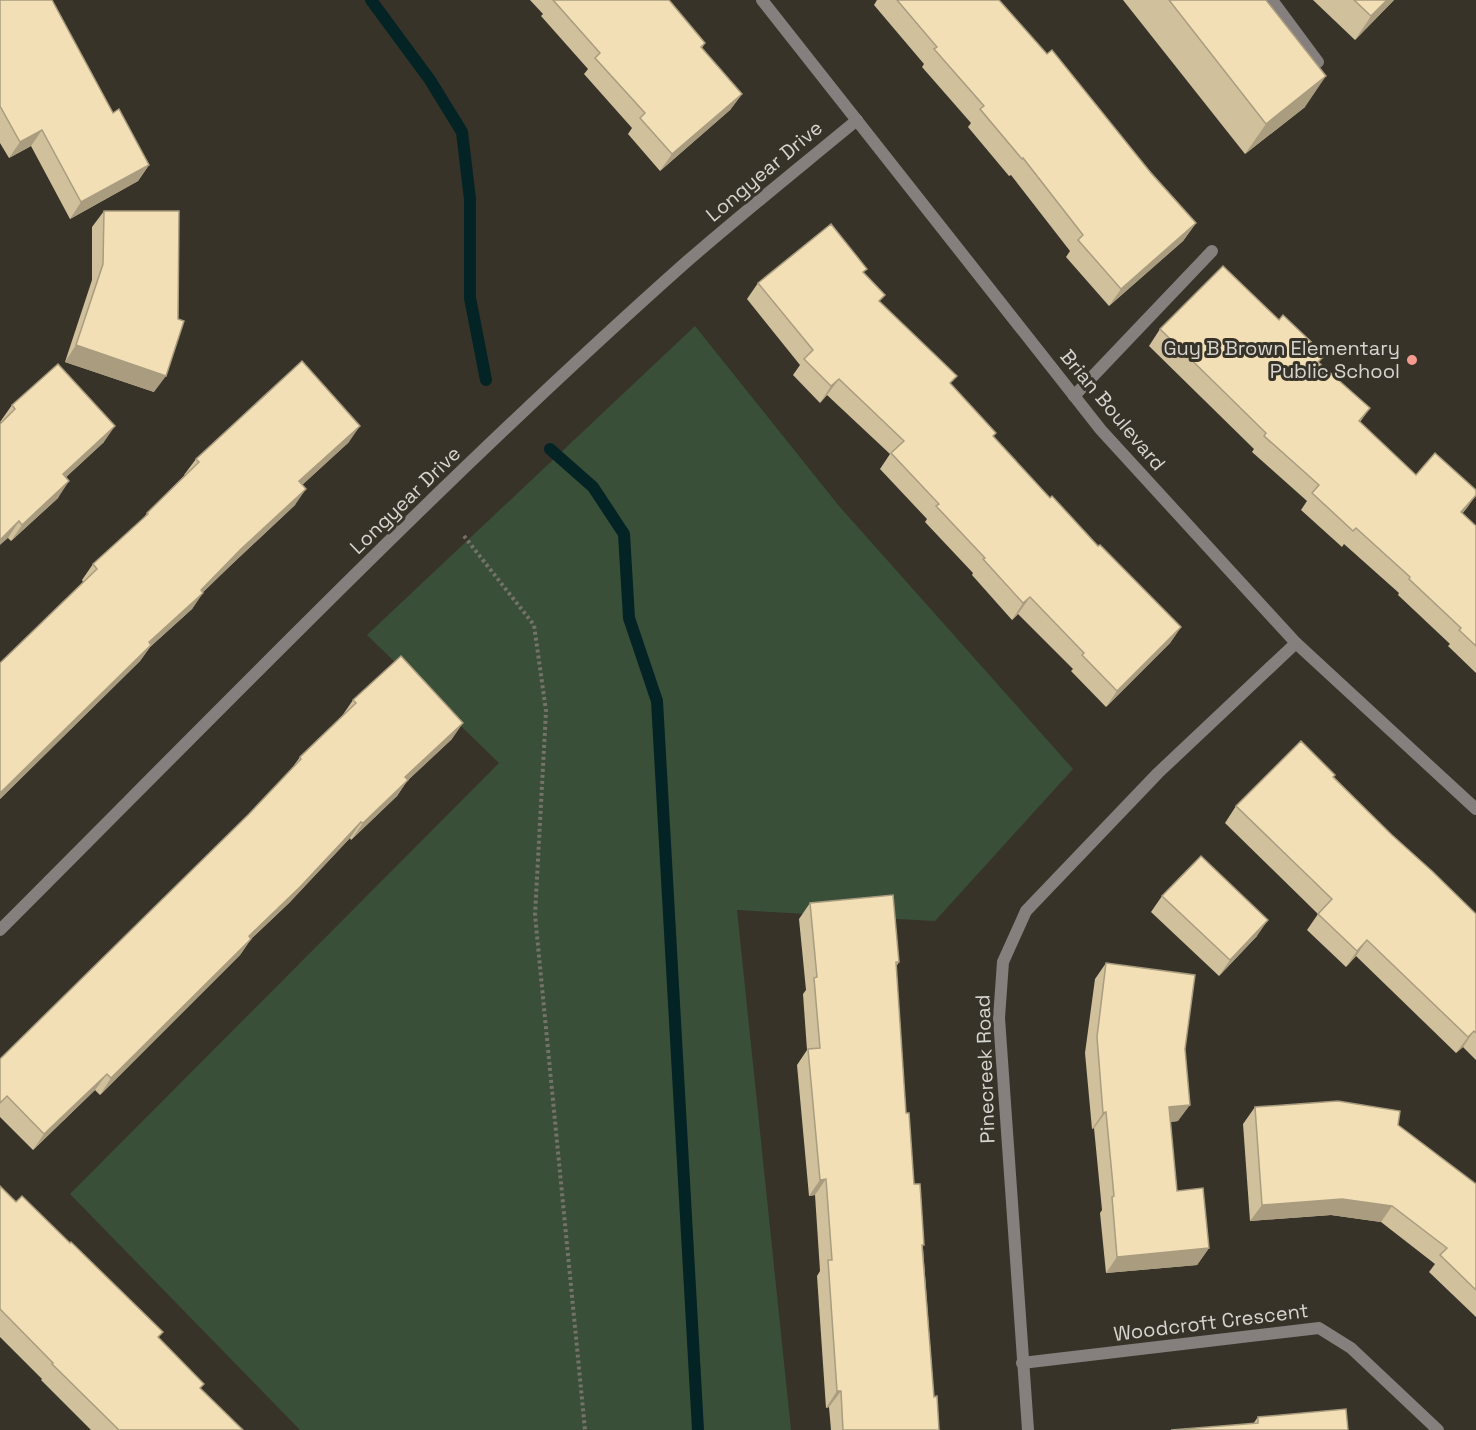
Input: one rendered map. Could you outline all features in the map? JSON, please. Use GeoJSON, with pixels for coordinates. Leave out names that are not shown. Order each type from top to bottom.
{"type":"FeatureCollection","features":[{"type":"Feature","properties":{"kind":"street","name":"Brian Boulevard"},"geometry":{"type":"LineString","coordinates":[[762,0],[1101,430],[1296,643],[1476,809]]}},
{"type":"Feature","properties":{"kind":"street"},"geometry":{"type":"LineString","coordinates":[[1272,0],[1318,62]]}},
{"type":"Feature","properties":{"kind":"street","name":"Longyear Drive"},"geometry":{"type":"LineString","coordinates":[[0,930],[345,584],[608,333],[686,262],[856,120]]}},
{"type":"Feature","properties":{"kind":"street"},"geometry":{"type":"LineString","coordinates":[[1074,396],[1212,251]]}},
{"type":"Feature","properties":{"kind":"street","name":"Pinecreek Road"},"geometry":{"type":"LineString","coordinates":[[1028,1430],[999,1018],[1003,962],[1026,911],[1158,773],[1296,643]]}},
{"type":"Feature","properties":{"kind":"street","name":"Woodcroft Crescent"},"geometry":{"type":"LineString","coordinates":[[1022,1363],[1319,1328],[1351,1348],[1438,1430]]}},
{"type":"Feature","properties":{"kind":"path"},"geometry":{"type":"LineString","coordinates":[[464,536],[534,625],[546,711],[535,915],[585,1430]]}},
{"type":"Feature","properties":{"kind":"green space"},"geometry":{"type":"Polygon","coordinates":[[[695,326],[839,506],[1073,769],[935,921],[737,910],[791,1430],[300,1430],[70,1194],[499,763],[367,635],[695,326]]]}},
{"type":"Feature","properties":{"kind":"building"},"geometry":{"type":"Polygon","coordinates":[[[0,0],[52,0],[113,113],[119,109],[149,165],[81,202],[42,130],[20,142],[0,106],[0,0]]]}},
{"type":"Feature","properties":{"kind":"building"},"geometry":{"type":"Polygon","coordinates":[[[553,0],[669,0],[705,43],[701,47],[742,94],[672,154],[640,118],[645,113],[595,58],[600,53],[553,0]]]}},
{"type":"Feature","properties":{"kind":"building"},"geometry":{"type":"Polygon","coordinates":[[[897,0],[999,0],[1047,54],[1052,50],[1151,173],[1196,223],[1121,289],[1078,240],[1083,235],[1023,158],[980,109],[984,106],[934,49],[937,47],[897,0]]]}},
{"type":"Feature","properties":{"kind":"building"},"geometry":{"type":"Polygon","coordinates":[[[1169,0],[1266,0],[1326,76],[1266,124],[1169,0]]]}},
{"type":"Feature","properties":{"kind":"building"},"geometry":{"type":"Polygon","coordinates":[[[1354,0],[1387,0],[1371,16],[1354,0]]]}},
{"type":"Feature","properties":{"kind":"building"},"geometry":{"type":"Polygon","coordinates":[[[104,211],[179,211],[178,319],[184,321],[166,376],[76,345],[103,264],[104,211]]]}},
{"type":"Feature","properties":{"kind":"building"},"geometry":{"type":"Polygon","coordinates":[[[831,224],[867,269],[863,272],[885,295],[879,301],[957,376],[950,383],[996,433],[993,436],[1050,498],[1052,496],[1098,546],[1100,545],[1181,627],[1117,691],[1030,597],[1023,603],[936,506],[939,504],[891,453],[904,441],[839,379],[831,386],[804,359],[813,350],[758,283],[831,224]]]}},
{"type":"Feature","properties":{"kind":"building"},"geometry":{"type":"Polygon","coordinates":[[[1223,266],[1279,320],[1283,315],[1325,355],[1318,362],[1370,408],[1359,421],[1416,475],[1435,453],[1476,490],[1476,495],[1461,512],[1476,526],[1476,646],[1459,630],[1461,628],[1409,579],[1410,577],[1356,528],[1353,531],[1312,493],[1319,485],[1264,436],[1266,433],[1160,329],[1223,266]]]}},
{"type":"Feature","properties":{"kind":"building"},"geometry":{"type":"Polygon","coordinates":[[[302,361],[360,426],[299,481],[306,489],[241,549],[201,590],[203,593],[149,642],[151,645],[0,793],[0,663],[97,569],[93,564],[148,514],[199,462],[196,459],[302,361]]]}},
{"type":"Feature","properties":{"kind":"building"},"geometry":{"type":"Polygon","coordinates":[[[58,364],[115,426],[63,474],[69,481],[22,525],[19,521],[0,540],[0,424],[15,409],[12,405],[58,364]]]}},
{"type":"Feature","properties":{"kind":"building"},"geometry":{"type":"Polygon","coordinates":[[[401,656],[463,723],[405,777],[408,780],[363,823],[361,822],[300,887],[249,936],[251,939],[111,1078],[107,1074],[44,1134],[7,1096],[0,1103],[0,1059],[249,814],[301,759],[300,757],[356,703],[353,700],[401,656]]]}},
{"type":"Feature","properties":{"kind":"building"},"geometry":{"type":"Polygon","coordinates":[[[1301,741],[1335,775],[1333,777],[1476,914],[1476,1033],[1474,1031],[1468,1037],[1367,940],[1357,951],[1318,914],[1332,899],[1236,806],[1301,741]]]}},
{"type":"Feature","properties":{"kind":"building"},"geometry":{"type":"Polygon","coordinates":[[[1201,856],[1268,920],[1230,960],[1162,896],[1201,856]]]}},
{"type":"Feature","properties":{"kind":"building"},"geometry":{"type":"Polygon","coordinates":[[[893,895],[899,962],[896,962],[906,1113],[909,1113],[914,1184],[920,1184],[924,1245],[922,1245],[934,1397],[937,1396],[939,1430],[843,1430],[841,1391],[837,1391],[828,1260],[832,1260],[826,1179],[820,1180],[808,1049],[820,1048],[814,978],[817,977],[810,903],[893,895]]]}},
{"type":"Feature","properties":{"kind":"building"},"geometry":{"type":"Polygon","coordinates":[[[1106,963],[1195,975],[1185,1049],[1190,1105],[1169,1107],[1177,1191],[1203,1188],[1209,1248],[1117,1257],[1112,1197],[1114,1196],[1106,1112],[1103,1113],[1097,1037],[1106,963]]]}},
{"type":"Feature","properties":{"kind":"building"},"geometry":{"type":"Polygon","coordinates":[[[1338,1101],[1400,1111],[1398,1125],[1476,1184],[1476,1290],[1440,1255],[1447,1248],[1392,1206],[1342,1199],[1262,1205],[1255,1107],[1338,1101]]]}},
{"type":"Feature","properties":{"kind":"building"},"geometry":{"type":"Polygon","coordinates":[[[0,1186],[16,1202],[22,1196],[163,1332],[158,1337],[204,1384],[200,1388],[243,1430],[119,1430],[52,1364],[0,1309],[0,1186]]]}},
{"type":"Feature","properties":{"kind":"building"},"geometry":{"type":"Polygon","coordinates":[[[1346,1409],[1348,1430],[1171,1430],[1258,1423],[1258,1417],[1346,1409]]]}},
{"type":"Feature","properties":{"kind":"waterway"},"geometry":{"type":"LineString","coordinates":[[371,0],[430,80],[462,132],[470,199],[470,298],[486,380]]}},
{"type":"Feature","properties":{"kind":"waterway"},"geometry":{"type":"LineString","coordinates":[[550,449],[593,487],[624,534],[629,618],[657,701],[698,1430]]}},
{"type":"Feature","properties":{"kind":"place","name":"Guy B Brown Elementary Public School"},"geometry":{"type":"Point","coordinates":[1412,360]}}]}
